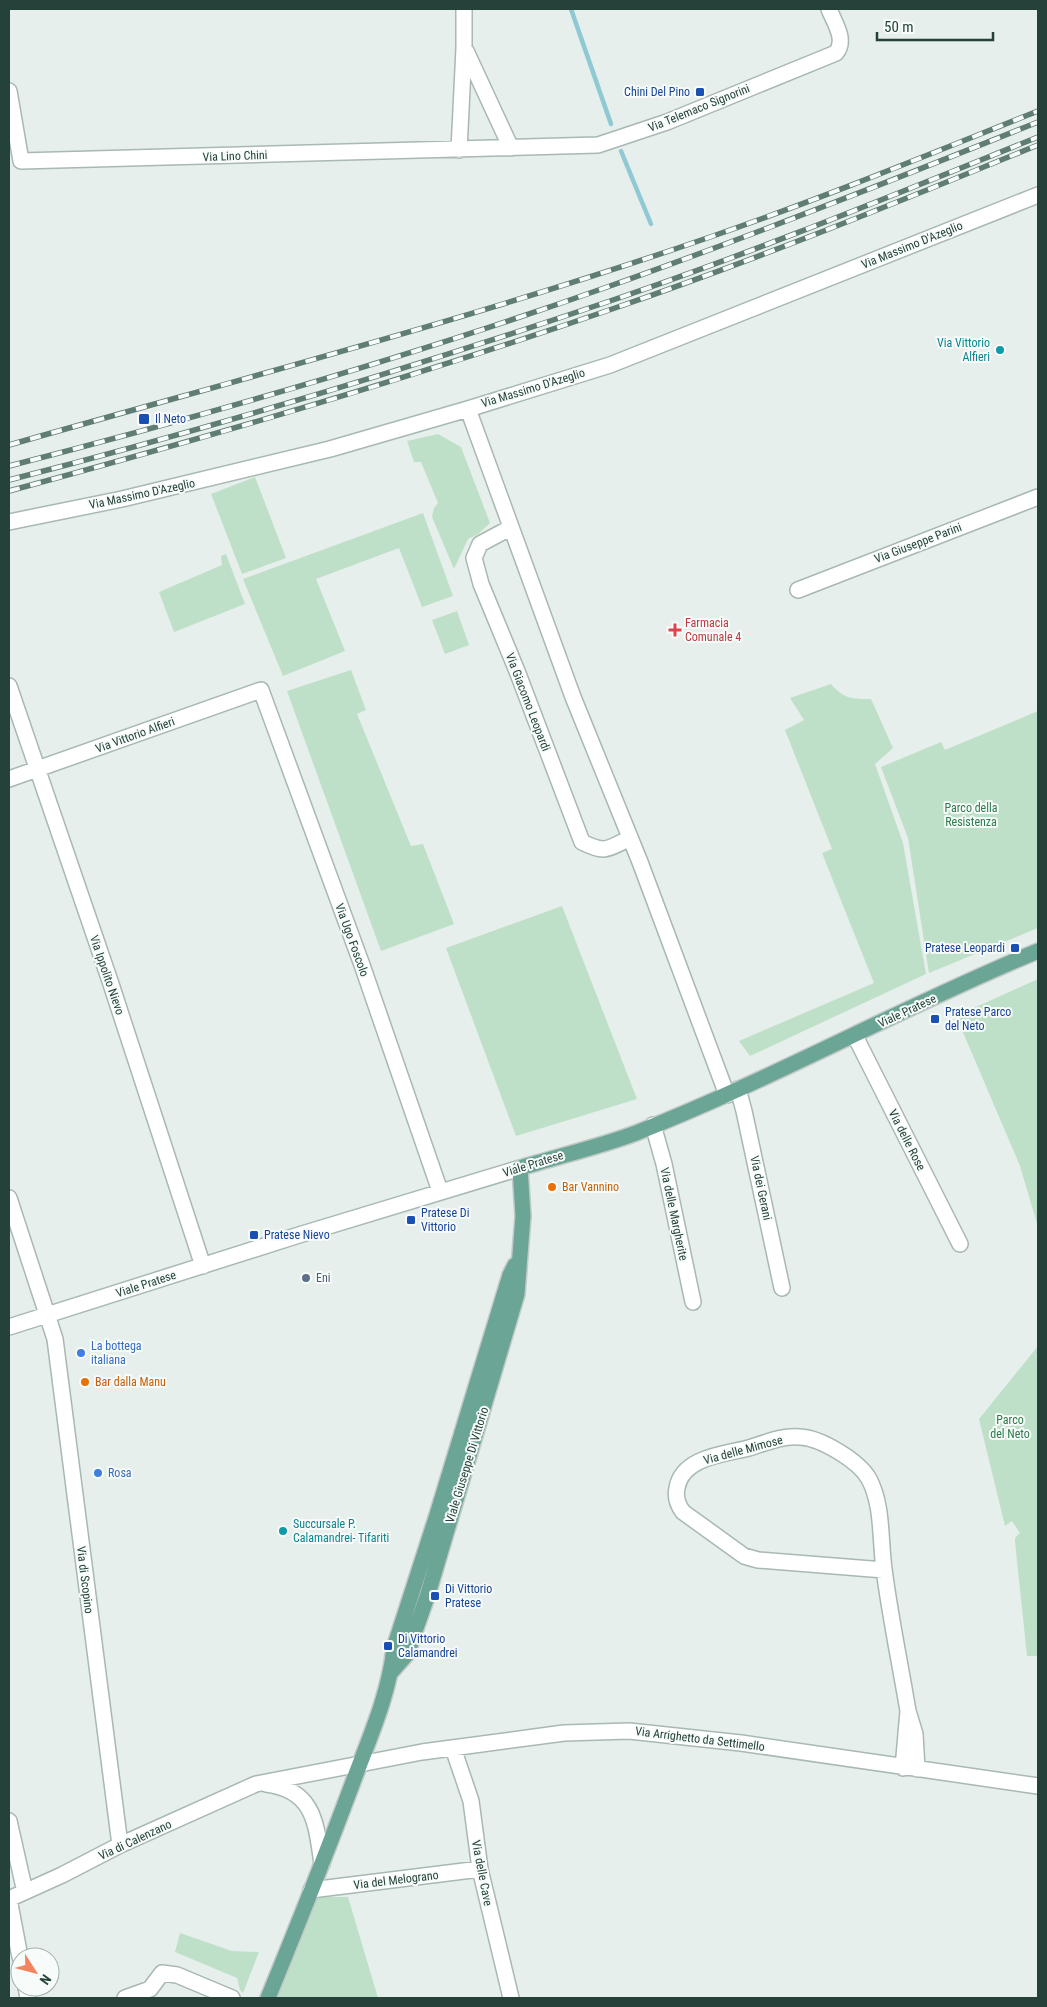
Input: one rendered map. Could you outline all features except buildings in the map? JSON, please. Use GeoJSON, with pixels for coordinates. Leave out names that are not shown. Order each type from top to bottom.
{"type":"FeatureCollection","features":[{"type":"Feature","properties":{"kind":"main road","name":"Viale Pratese"},"geometry":{"type":"LineString","coordinates":[[520,1168],[614,1141],[653,1125],[732,1092],[907,1010],[1038,952]]}},
{"type":"Feature","properties":{"kind":"main road","name":"Viale Giuseppe Di Vittorio"},"geometry":{"type":"LineString","coordinates":[[268,1998],[362,1763],[392,1670],[394,1648],[510,1276],[521,1252],[523,1216],[520,1168]]}},
{"type":"Feature","properties":{"kind":"street"},"geometry":{"type":"LineString","coordinates":[[459,150],[464,9]]}},
{"type":"Feature","properties":{"kind":"street","name":"Via Telemaco Signorini"},"geometry":{"type":"LineString","coordinates":[[511,148],[598,144],[637,133],[836,53],[840,48],[840,38],[829,9]]}},
{"type":"Feature","properties":{"kind":"street"},"geometry":{"type":"LineString","coordinates":[[464,48],[511,148]]}},
{"type":"Feature","properties":{"kind":"street"},"geometry":{"type":"LineString","coordinates":[[9,91],[14,152]]}},
{"type":"Feature","properties":{"kind":"street","name":"Via Lino Chini"},"geometry":{"type":"LineString","coordinates":[[14,152],[21,161],[511,148]]}},
{"type":"Feature","properties":{"kind":"street","name":"Via Massimo D'Azeglio"},"geometry":{"type":"LineString","coordinates":[[9,522],[203,481],[330,449],[468,409],[610,364],[1038,195]]}},
{"type":"Feature","properties":{"kind":"street"},"geometry":{"type":"LineString","coordinates":[[468,409],[573,696],[732,1092]]}},
{"type":"Feature","properties":{"kind":"street","name":"Via Giuseppe Parini"},"geometry":{"type":"LineString","coordinates":[[798,590],[1038,497]]}},
{"type":"Feature","properties":{"kind":"street","name":"Via Giacomo Leopardi"},"geometry":{"type":"LineString","coordinates":[[510,528],[480,544],[474,558],[481,584],[517,671],[582,842],[594,848],[605,850],[630,838]]}},
{"type":"Feature","properties":{"kind":"street","name":"Via Ippolito Nievo"},"geometry":{"type":"LineString","coordinates":[[9,686],[110,981],[203,1266]]}},
{"type":"Feature","properties":{"kind":"street","name":"Via Vittorio Alfieri"},"geometry":{"type":"LineString","coordinates":[[9,779],[261,690]]}},
{"type":"Feature","properties":{"kind":"street","name":"Via Ugo Foscolo"},"geometry":{"type":"LineString","coordinates":[[261,690],[362,965],[440,1191]]}},
{"type":"Feature","properties":{"kind":"street","name":"Via delle Rose"},"geometry":{"type":"LineString","coordinates":[[855,1036],[960,1244]]}},
{"type":"Feature","properties":{"kind":"street","name":"Via dei Gerani"},"geometry":{"type":"LineString","coordinates":[[732,1092],[782,1288]]}},
{"type":"Feature","properties":{"kind":"street","name":"Via delle Margherite"},"geometry":{"type":"LineString","coordinates":[[653,1125],[664,1164],[693,1302]]}},
{"type":"Feature","properties":{"kind":"street","name":"Viale Pratese"},"geometry":{"type":"LineString","coordinates":[[9,1327],[440,1191],[520,1168]]}},
{"type":"Feature","properties":{"kind":"street","name":"Via di Scopino"},"geometry":{"type":"LineString","coordinates":[[9,1198],[55,1339],[120,1846]]}},
{"type":"Feature","properties":{"kind":"street","name":"Via delle Mimose"},"geometry":{"type":"LineString","coordinates":[[884,1570],[758,1560],[744,1556],[683,1512],[677,1502],[678,1483],[684,1472],[697,1462],[785,1438],[801,1436],[815,1440],[851,1460],[868,1478],[876,1498],[884,1570],[908,1711],[910,1768]]}},
{"type":"Feature","properties":{"kind":"street","name":"Via Arrighetto da Settimello"},"geometry":{"type":"LineString","coordinates":[[362,1763],[564,1733],[629,1731],[741,1743],[1038,1786]]}},
{"type":"Feature","properties":{"kind":"street","name":"Via delle Cave"},"geometry":{"type":"LineString","coordinates":[[453,1748],[470,1801],[480,1869],[511,1998]]}},
{"type":"Feature","properties":{"kind":"street","name":"Via di Calenzano"},"geometry":{"type":"LineString","coordinates":[[9,1899],[249,1787],[362,1763]]}},
{"type":"Feature","properties":{"kind":"street"},"geometry":{"type":"LineString","coordinates":[[262,1783],[283,1787],[304,1801],[315,1820],[322,1864]]}},
{"type":"Feature","properties":{"kind":"street"},"geometry":{"type":"LineString","coordinates":[[9,1821],[25,1892]]}},
{"type":"Feature","properties":{"kind":"street","name":"Via del Melograno"},"geometry":{"type":"LineString","coordinates":[[312,1890],[480,1869]]}},
{"type":"Feature","properties":{"kind":"street"},"geometry":{"type":"LineString","coordinates":[[9,1899],[18,1947]]}},
{"type":"Feature","properties":{"kind":"street"},"geometry":{"type":"LineString","coordinates":[[125,1998],[150,1989],[162,1973],[177,1975],[232,1998]]}},
{"type":"Feature","properties":{"kind":"green space"},"geometry":{"type":"Polygon","coordinates":[[[438,434],[461,447],[490,523],[478,534],[468,539],[454,569],[432,517],[434,508],[438,503],[421,462],[414,462],[407,441],[438,434]]]}},
{"type":"Feature","properties":{"kind":"green space"},"geometry":{"type":"Polygon","coordinates":[[[255,477],[286,558],[242,574],[211,494],[255,477]]]}},
{"type":"Feature","properties":{"kind":"green space"},"geometry":{"type":"Polygon","coordinates":[[[423,513],[453,596],[422,607],[399,548],[316,579],[345,651],[283,676],[243,579],[423,513]]]}},
{"type":"Feature","properties":{"kind":"green space"},"geometry":{"type":"Polygon","coordinates":[[[226,554],[245,604],[174,632],[159,592],[222,565],[221,556],[226,554]]]}},
{"type":"Feature","properties":{"kind":"green space"},"geometry":{"type":"Polygon","coordinates":[[[457,611],[469,645],[445,654],[432,620],[457,611]]]}},
{"type":"Feature","properties":{"kind":"green space"},"geometry":{"type":"Polygon","coordinates":[[[351,670],[366,710],[357,714],[411,846],[423,844],[454,924],[381,951],[287,691],[351,670]]]}},
{"type":"Feature","properties":{"kind":"green space"},"geometry":{"type":"Polygon","coordinates":[[[831,684],[840,693],[849,697],[871,699],[893,748],[875,764],[903,843],[926,974],[750,1056],[739,1041],[874,983],[822,853],[832,849],[785,730],[804,720],[790,698],[831,684]]]}},
{"type":"Feature","properties":{"kind":"green space","name":"Parco della Resistenza"},"geometry":{"type":"Polygon","coordinates":[[[1038,711],[1038,928],[929,973],[908,838],[881,767],[941,742],[945,750],[1038,711]]]}},
{"type":"Feature","properties":{"kind":"green space"},"geometry":{"type":"Polygon","coordinates":[[[562,906],[637,1099],[516,1136],[446,948],[562,906]]]}},
{"type":"Feature","properties":{"kind":"green space"},"geometry":{"type":"Polygon","coordinates":[[[1038,979],[1038,1227],[1020,1166],[956,1016],[1038,979]]]}},
{"type":"Feature","properties":{"kind":"green space","name":"Parco del Neto"},"geometry":{"type":"Polygon","coordinates":[[[1038,1346],[1038,1656],[1027,1656],[1015,1542],[1015,1538],[1020,1533],[1012,1521],[1005,1526],[979,1419],[1038,1346]]]}},
{"type":"Feature","properties":{"kind":"green space"},"geometry":{"type":"Polygon","coordinates":[[[317,1897],[348,1897],[378,1998],[277,1998],[317,1897]]]}},
{"type":"Feature","properties":{"kind":"green space"},"geometry":{"type":"Polygon","coordinates":[[[180,1933],[232,1951],[259,1952],[243,1993],[240,1990],[237,1978],[175,1952],[180,1933]]]}},
{"type":"Feature","properties":{"kind":"waterway"},"geometry":{"type":"LineString","coordinates":[[571,9],[611,124]]}},
{"type":"Feature","properties":{"kind":"waterway"},"geometry":{"type":"LineString","coordinates":[[621,151],[651,224]]}},
{"type":"Feature","properties":{"kind":"railway"},"geometry":{"type":"LineString","coordinates":[[9,445],[451,320],[626,265],[795,206],[1038,111]]}},
{"type":"Feature","properties":{"kind":"railway"},"geometry":{"type":"LineString","coordinates":[[9,466],[236,405],[387,360],[536,312],[771,227],[1038,122]]}},
{"type":"Feature","properties":{"kind":"railway"},"geometry":{"type":"LineString","coordinates":[[9,480],[160,440],[311,396],[461,350],[610,301],[772,243],[1038,137]]}},
{"type":"Feature","properties":{"kind":"railway"},"geometry":{"type":"LineString","coordinates":[[9,491],[314,405],[540,333],[775,250],[1038,145]]}},
{"type":"Feature","properties":{"kind":"place","name":"Chini Del Pino"},"geometry":{"type":"Point","coordinates":[700,92]}},
{"type":"Feature","properties":{"kind":"place","name":"Via Vittorio Alfieri"},"geometry":{"type":"Point","coordinates":[1000,350]}},
{"type":"Feature","properties":{"kind":"place","name":"Il Neto"},"geometry":{"type":"Point","coordinates":[144,419]}},
{"type":"Feature","properties":{"kind":"place","name":"Farmacia Comunale 4"},"geometry":{"type":"Point","coordinates":[675,630]}},
{"type":"Feature","properties":{"kind":"place","name":"Pratese Leopardi"},"geometry":{"type":"Point","coordinates":[1015,948]}},
{"type":"Feature","properties":{"kind":"place","name":"Pratese Parco del Neto"},"geometry":{"type":"Point","coordinates":[935,1019]}},
{"type":"Feature","properties":{"kind":"place","name":"Bar Vannino"},"geometry":{"type":"Point","coordinates":[552,1187]}},
{"type":"Feature","properties":{"kind":"place","name":"Pratese Di Vittorio"},"geometry":{"type":"Point","coordinates":[411,1220]}},
{"type":"Feature","properties":{"kind":"place","name":"Pratese Nievo"},"geometry":{"type":"Point","coordinates":[254,1235]}},
{"type":"Feature","properties":{"kind":"place","name":"Eni"},"geometry":{"type":"Point","coordinates":[306,1278]}},
{"type":"Feature","properties":{"kind":"place","name":"La bottega italiana"},"geometry":{"type":"Point","coordinates":[81,1353]}},
{"type":"Feature","properties":{"kind":"place","name":"Bar dalla Manu"},"geometry":{"type":"Point","coordinates":[85,1382]}},
{"type":"Feature","properties":{"kind":"place","name":"Rosa"},"geometry":{"type":"Point","coordinates":[98,1473]}},
{"type":"Feature","properties":{"kind":"place","name":"Succursale P. Calamandrei- Tifariti"},"geometry":{"type":"Point","coordinates":[283,1531]}},
{"type":"Feature","properties":{"kind":"place","name":"Di Vittorio Pratese"},"geometry":{"type":"Point","coordinates":[435,1596]}},
{"type":"Feature","properties":{"kind":"place","name":"Di Vittorio Calamandrei"},"geometry":{"type":"Point","coordinates":[388,1646]}}]}
